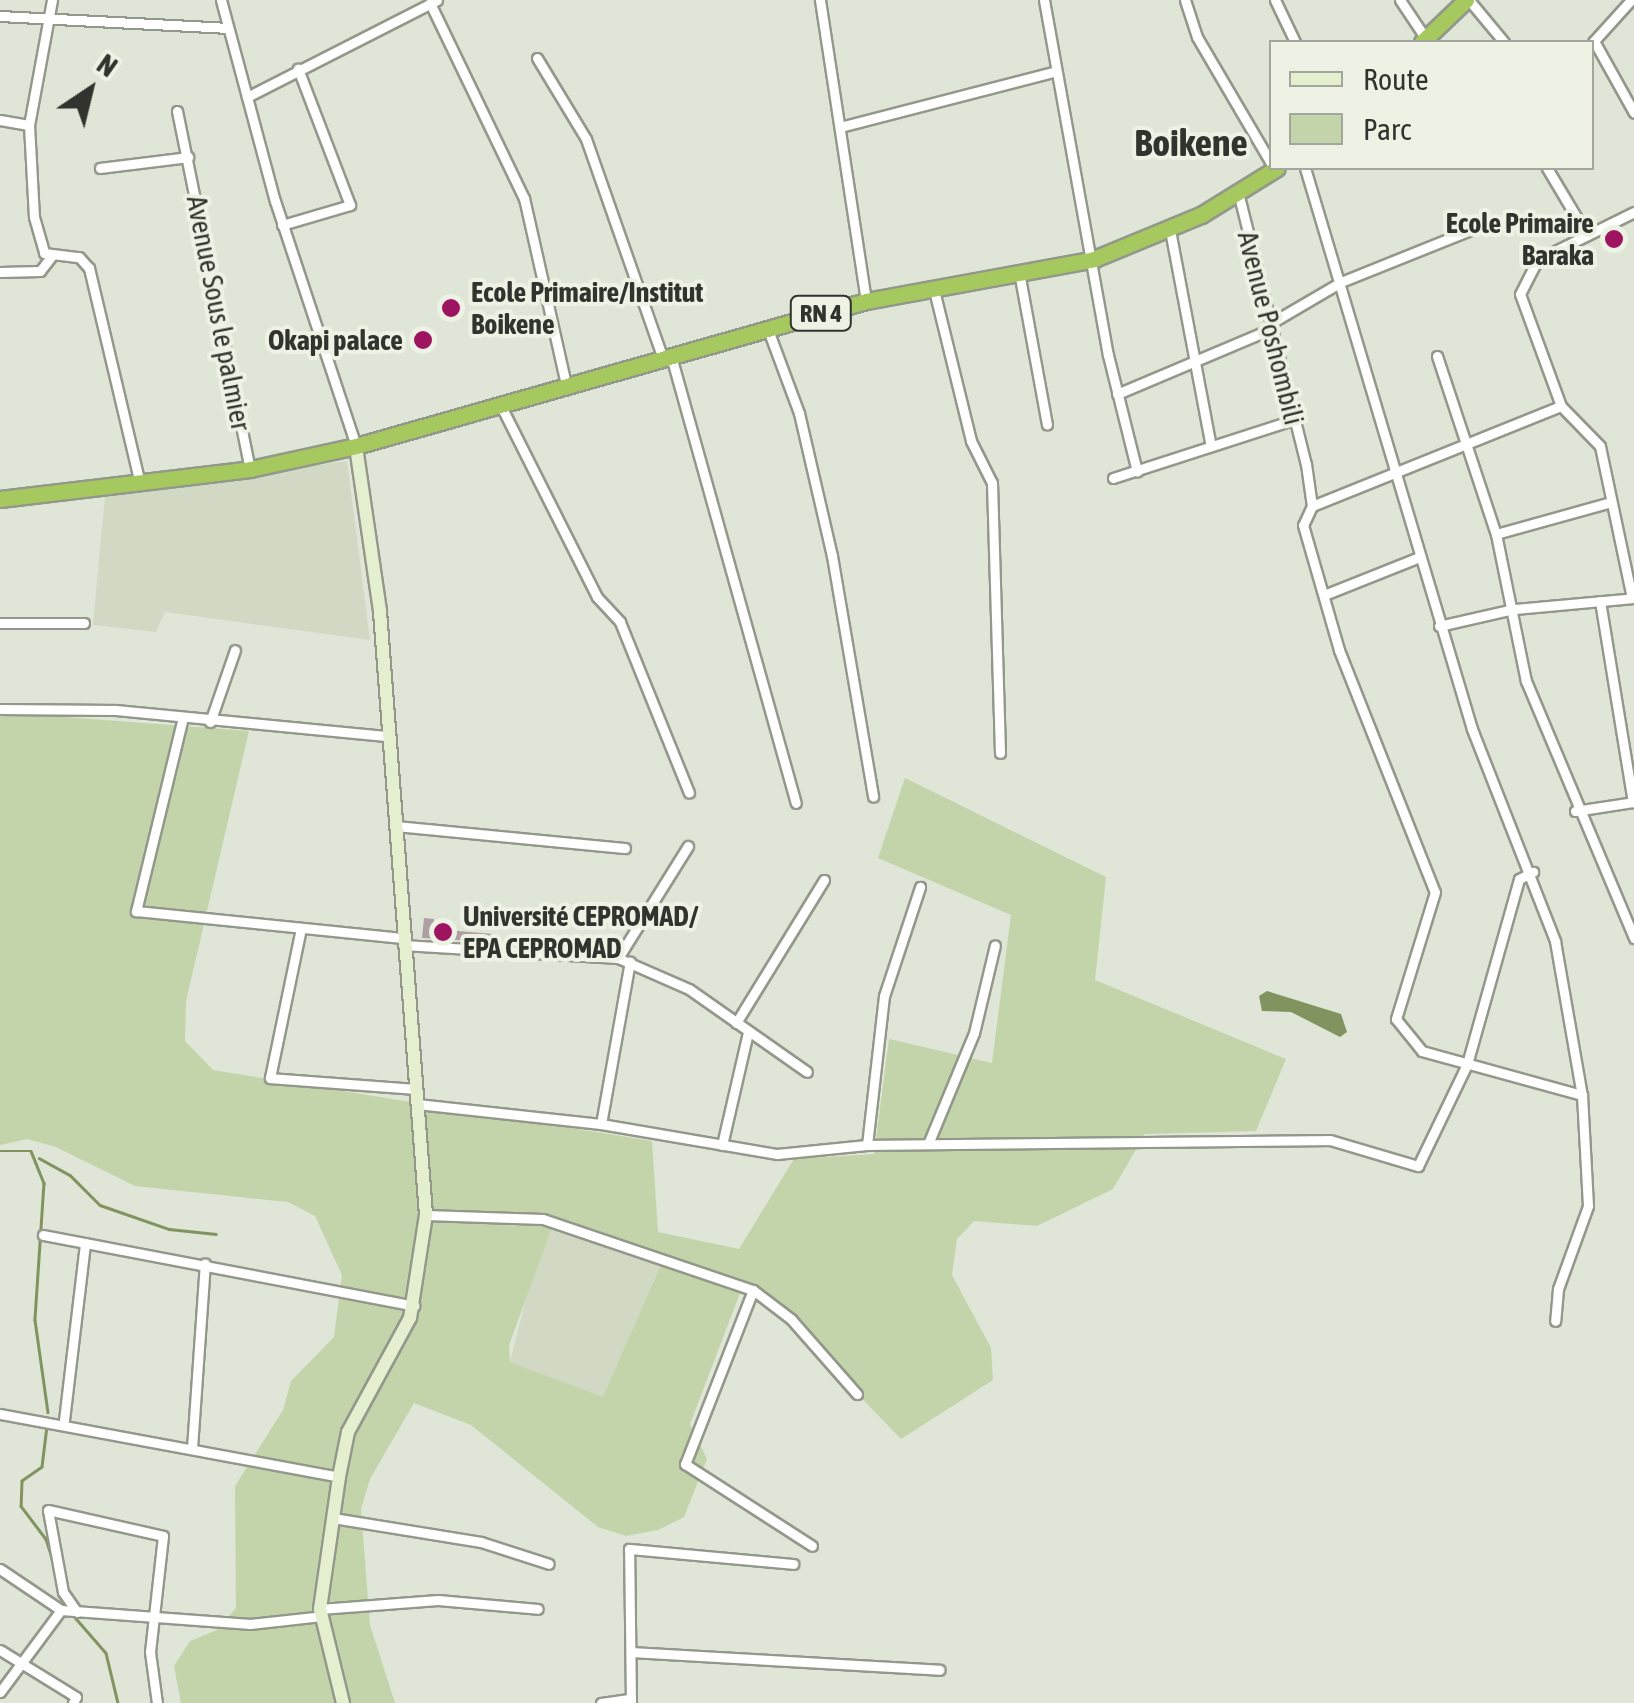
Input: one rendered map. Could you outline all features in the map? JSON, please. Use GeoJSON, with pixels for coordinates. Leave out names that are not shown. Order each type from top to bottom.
{"type":"FeatureCollection","features":[{"type":"Feature","properties":{"kind":"highway"},"geometry":{"type":"LineString","coordinates":[[1424,40],[1468,0]]}},
{"type":"Feature","properties":{"kind":"highway","name":"RN 4"},"geometry":{"type":"LineString","coordinates":[[0,499],[250,469],[356,446],[503,410],[866,301],[1094,259],[1170,230],[1270,170]]}},
{"type":"Feature","properties":{"kind":"street"},"geometry":{"type":"LineString","coordinates":[[51,257],[34,217],[30,125],[52,0]]}},
{"type":"Feature","properties":{"kind":"street"},"geometry":{"type":"LineString","coordinates":[[220,0],[282,225],[356,446],[380,610],[384,736],[395,826],[426,1215],[414,1306],[348,1432],[339,1477],[321,1613],[343,1703]]}},
{"type":"Feature","properties":{"kind":"street"},"geometry":{"type":"LineString","coordinates":[[822,0],[866,301]]}},
{"type":"Feature","properties":{"kind":"street"},"geometry":{"type":"LineString","coordinates":[[1044,0],[1054,72],[1094,259],[1117,394],[1137,472]]}},
{"type":"Feature","properties":{"kind":"street"},"geometry":{"type":"LineString","coordinates":[[1185,0],[1197,37],[1269,159]]}},
{"type":"Feature","properties":{"kind":"street"},"geometry":{"type":"LineString","coordinates":[[1275,0],[1294,40]]}},
{"type":"Feature","properties":{"kind":"street"},"geometry":{"type":"LineString","coordinates":[[1400,0],[1424,40]]}},
{"type":"Feature","properties":{"kind":"street"},"geometry":{"type":"LineString","coordinates":[[1468,0],[1502,40]]}},
{"type":"Feature","properties":{"kind":"street"},"geometry":{"type":"LineString","coordinates":[[1594,41],[1631,0]]}},
{"type":"Feature","properties":{"kind":"street"},"geometry":{"type":"LineString","coordinates":[[247,97],[433,2],[524,198],[567,389]]}},
{"type":"Feature","properties":{"kind":"street"},"geometry":{"type":"LineString","coordinates":[[0,16],[226,28]]}},
{"type":"Feature","properties":{"kind":"street"},"geometry":{"type":"LineString","coordinates":[[1594,46],[1630,98],[1634,113]]}},
{"type":"Feature","properties":{"kind":"street"},"geometry":{"type":"LineString","coordinates":[[537,58],[586,140],[667,358],[796,803]]}},
{"type":"Feature","properties":{"kind":"street"},"geometry":{"type":"LineString","coordinates":[[282,225],[350,205],[298,68]]}},
{"type":"Feature","properties":{"kind":"street"},"geometry":{"type":"LineString","coordinates":[[840,127],[1054,72]]}},
{"type":"Feature","properties":{"kind":"street","name":"Avenue Sous le palmier"},"geometry":{"type":"LineString","coordinates":[[177,111],[250,469]]}},
{"type":"Feature","properties":{"kind":"street"},"geometry":{"type":"LineString","coordinates":[[0,120],[30,125]]}},
{"type":"Feature","properties":{"kind":"street","name":"Avenue Sous le palmier"},"geometry":{"type":"LineString","coordinates":[[100,168],[188,157]]}},
{"type":"Feature","properties":{"kind":"street"},"geometry":{"type":"LineString","coordinates":[[1307,170],[1416,558],[1472,729],[1533,872],[1555,941],[1582,1095],[1588,1206],[1558,1289],[1556,1321]]}},
{"type":"Feature","properties":{"kind":"street"},"geometry":{"type":"LineString","coordinates":[[1548,170],[1588,235]]}},
{"type":"Feature","properties":{"kind":"street","name":"Avenue Poshombili"},"geometry":{"type":"LineString","coordinates":[[1238,192],[1306,464],[1312,506],[1303,525],[1324,595],[1435,892],[1396,1020],[1422,1052],[1467,1064]]}},
{"type":"Feature","properties":{"kind":"street"},"geometry":{"type":"LineString","coordinates":[[1439,626],[1514,609],[1633,598],[1600,446],[1562,406],[1520,294],[1536,260],[1634,212]]}},
{"type":"Feature","properties":{"kind":"street"},"geometry":{"type":"LineString","coordinates":[[1117,394],[1195,365],[1272,326],[1341,282],[1483,225]]}},
{"type":"Feature","properties":{"kind":"street"},"geometry":{"type":"LineString","coordinates":[[1170,230],[1211,446]]}},
{"type":"Feature","properties":{"kind":"street"},"geometry":{"type":"LineString","coordinates":[[0,272],[40,272],[51,257]]}},
{"type":"Feature","properties":{"kind":"street"},"geometry":{"type":"LineString","coordinates":[[51,257],[79,257],[90,268],[140,483]]}},
{"type":"Feature","properties":{"kind":"street"},"geometry":{"type":"LineString","coordinates":[[1020,272],[1048,424]]}},
{"type":"Feature","properties":{"kind":"street"},"geometry":{"type":"LineString","coordinates":[[933,286],[971,441],[992,483],[1000,753]]}},
{"type":"Feature","properties":{"kind":"street"},"geometry":{"type":"LineString","coordinates":[[767,328],[799,413],[824,520],[873,796]]}},
{"type":"Feature","properties":{"kind":"street"},"geometry":{"type":"LineString","coordinates":[[1437,356],[1496,534],[1526,681],[1575,810],[1634,938]]}},
{"type":"Feature","properties":{"kind":"street"},"geometry":{"type":"LineString","coordinates":[[1312,506],[1562,406]]}},
{"type":"Feature","properties":{"kind":"street"},"geometry":{"type":"LineString","coordinates":[[503,410],[598,597],[620,622],[689,793]]}},
{"type":"Feature","properties":{"kind":"street"},"geometry":{"type":"LineString","coordinates":[[1113,478],[1293,420]]}},
{"type":"Feature","properties":{"kind":"street"},"geometry":{"type":"LineString","coordinates":[[1496,534],[1611,502]]}},
{"type":"Feature","properties":{"kind":"street"},"geometry":{"type":"LineString","coordinates":[[1324,595],[1416,558]]}},
{"type":"Feature","properties":{"kind":"street"},"geometry":{"type":"LineString","coordinates":[[1575,810],[1634,802],[1600,600]]}},
{"type":"Feature","properties":{"kind":"street"},"geometry":{"type":"LineString","coordinates":[[0,623],[84,623]]}},
{"type":"Feature","properties":{"kind":"street"},"geometry":{"type":"LineString","coordinates":[[210,722],[235,650]]}},
{"type":"Feature","properties":{"kind":"street"},"geometry":{"type":"LineString","coordinates":[[0,709],[183,718],[384,736]]}},
{"type":"Feature","properties":{"kind":"street"},"geometry":{"type":"LineString","coordinates":[[183,718],[136,911],[403,942],[618,958],[689,989],[807,1072]]}},
{"type":"Feature","properties":{"kind":"street"},"geometry":{"type":"LineString","coordinates":[[395,826],[625,848]]}},
{"type":"Feature","properties":{"kind":"street"},"geometry":{"type":"LineString","coordinates":[[618,958],[688,846]]}},
{"type":"Feature","properties":{"kind":"street"},"geometry":{"type":"LineString","coordinates":[[301,928],[270,1078],[416,1096],[777,1154],[867,1145],[1330,1140],[1418,1166],[1467,1064],[1519,878],[1533,872]]}},
{"type":"Feature","properties":{"kind":"street"},"geometry":{"type":"LineString","coordinates":[[736,1024],[824,880]]}},
{"type":"Feature","properties":{"kind":"street"},"geometry":{"type":"LineString","coordinates":[[867,1145],[884,996],[920,887]]}},
{"type":"Feature","properties":{"kind":"street"},"geometry":{"type":"LineString","coordinates":[[928,1144],[974,1033],[994,945]]}},
{"type":"Feature","properties":{"kind":"street"},"geometry":{"type":"LineString","coordinates":[[602,1124],[630,962]]}},
{"type":"Feature","properties":{"kind":"street"},"geometry":{"type":"LineString","coordinates":[[722,1145],[748,1032]]}},
{"type":"Feature","properties":{"kind":"street"},"geometry":{"type":"LineString","coordinates":[[1467,1064],[1582,1095]]}},
{"type":"Feature","properties":{"kind":"street"},"geometry":{"type":"LineString","coordinates":[[426,1215],[543,1219],[753,1290],[791,1319],[857,1394]]}},
{"type":"Feature","properties":{"kind":"street"},"geometry":{"type":"LineString","coordinates":[[42,1235],[205,1263],[414,1306]]}},
{"type":"Feature","properties":{"kind":"street"},"geometry":{"type":"LineString","coordinates":[[64,1420],[85,1243]]}},
{"type":"Feature","properties":{"kind":"street"},"geometry":{"type":"LineString","coordinates":[[192,1448],[205,1263]]}},
{"type":"Feature","properties":{"kind":"street"},"geometry":{"type":"LineString","coordinates":[[753,1290],[686,1464],[812,1546]]}},
{"type":"Feature","properties":{"kind":"street"},"geometry":{"type":"LineString","coordinates":[[0,1414],[64,1420],[339,1477]]}},
{"type":"Feature","properties":{"kind":"street"},"geometry":{"type":"LineString","coordinates":[[70,1611],[48,1510],[163,1536],[154,1618],[157,1703]]}},
{"type":"Feature","properties":{"kind":"street"},"geometry":{"type":"LineString","coordinates":[[333,1518],[480,1542],[549,1564]]}},
{"type":"Feature","properties":{"kind":"street"},"geometry":{"type":"LineString","coordinates":[[602,1703],[631,1701],[629,1549],[793,1564]]}},
{"type":"Feature","properties":{"kind":"street"},"geometry":{"type":"LineString","coordinates":[[0,1570],[70,1611],[154,1618],[250,1624],[438,1600],[538,1609]]}},
{"type":"Feature","properties":{"kind":"street"},"geometry":{"type":"LineString","coordinates":[[0,1692],[70,1611]]}},
{"type":"Feature","properties":{"kind":"street"},"geometry":{"type":"LineString","coordinates":[[0,1650],[76,1698],[74,1703]]}},
{"type":"Feature","properties":{"kind":"street"},"geometry":{"type":"LineString","coordinates":[[631,1652],[939,1670]]}},
{"type":"Feature","properties":{"kind":"shaded area"},"geometry":{"type":"Polygon","coordinates":[[[347,461],[370,640],[165,612],[156,632],[93,625],[105,496],[347,461]]]}},
{"type":"Feature","properties":{"kind":"shaded area"},"geometry":{"type":"Polygon","coordinates":[[[1267,991],[1341,1014],[1347,1032],[1340,1037],[1291,1012],[1262,1011],[1259,996],[1267,991]]]}},
{"type":"Feature","properties":{"kind":"shaded area"},"geometry":{"type":"Polygon","coordinates":[[[553,1225],[661,1263],[603,1398],[510,1362],[535,1263],[553,1225]]]}},
{"type":"Feature","properties":{"kind":"green space"},"geometry":{"type":"Polygon","coordinates":[[[0,712],[249,731],[186,1001],[185,1041],[213,1070],[652,1141],[658,1232],[739,1249],[794,1159],[874,1154],[889,1039],[992,1063],[1011,915],[878,858],[905,778],[1106,877],[1095,980],[1286,1059],[1256,1131],[1145,1134],[1113,1189],[1037,1226],[974,1221],[957,1239],[952,1275],[991,1348],[993,1380],[901,1439],[790,1324],[742,1288],[690,1424],[707,1459],[684,1517],[658,1530],[626,1536],[598,1527],[471,1425],[414,1403],[370,1479],[361,1509],[370,1625],[395,1703],[181,1703],[174,1666],[190,1641],[217,1630],[236,1608],[235,1486],[283,1410],[291,1381],[334,1337],[342,1275],[315,1216],[288,1202],[135,1186],[56,1147],[27,1139],[0,1145],[0,712]],[[553,1225],[509,1345],[510,1362],[603,1397],[661,1264],[553,1225]]]}},
{"type":"Feature","properties":{"kind":"building","name":"Université CEPROMAD/ EPA CEPROMAD"},"geometry":{"type":"Polygon","coordinates":[[[424,918],[434,919],[434,929],[493,934],[493,942],[422,938],[424,918]]]}},
{"type":"Feature","properties":{"kind":"waterway"},"geometry":{"type":"LineString","coordinates":[[0,1151],[31,1151],[44,1183],[35,1320],[48,1412]]}},
{"type":"Feature","properties":{"kind":"waterway"},"geometry":{"type":"LineString","coordinates":[[39,1158],[70,1175],[100,1205],[169,1229],[216,1234]]}},
{"type":"Feature","properties":{"kind":"waterway"},"geometry":{"type":"LineString","coordinates":[[47,1426],[42,1467],[22,1481],[21,1506],[46,1539],[67,1604]]}},
{"type":"Feature","properties":{"kind":"waterway"},"geometry":{"type":"LineString","coordinates":[[73,1615],[106,1653],[118,1703]]}},
{"type":"Feature","properties":{"kind":"place","name":"Ecole Primaire Baraka"},"geometry":{"type":"Point","coordinates":[1614,239]}},
{"type":"Feature","properties":{"kind":"place","name":"Ecole Primaire/Institut Boikene"},"geometry":{"type":"Point","coordinates":[451,308]}},
{"type":"Feature","properties":{"kind":"place","name":"Okapi palace"},"geometry":{"type":"Point","coordinates":[423,340]}},
{"type":"Feature","properties":{"kind":"place","name":"Université CEPROMAD/ EPA CEPROMAD"},"geometry":{"type":"Point","coordinates":[443,932]}},
{"type":"Feature","properties":{"kind":"district","name":"Boikene"},"geometry":{"type":"Point","coordinates":[1191,143]}}]}
